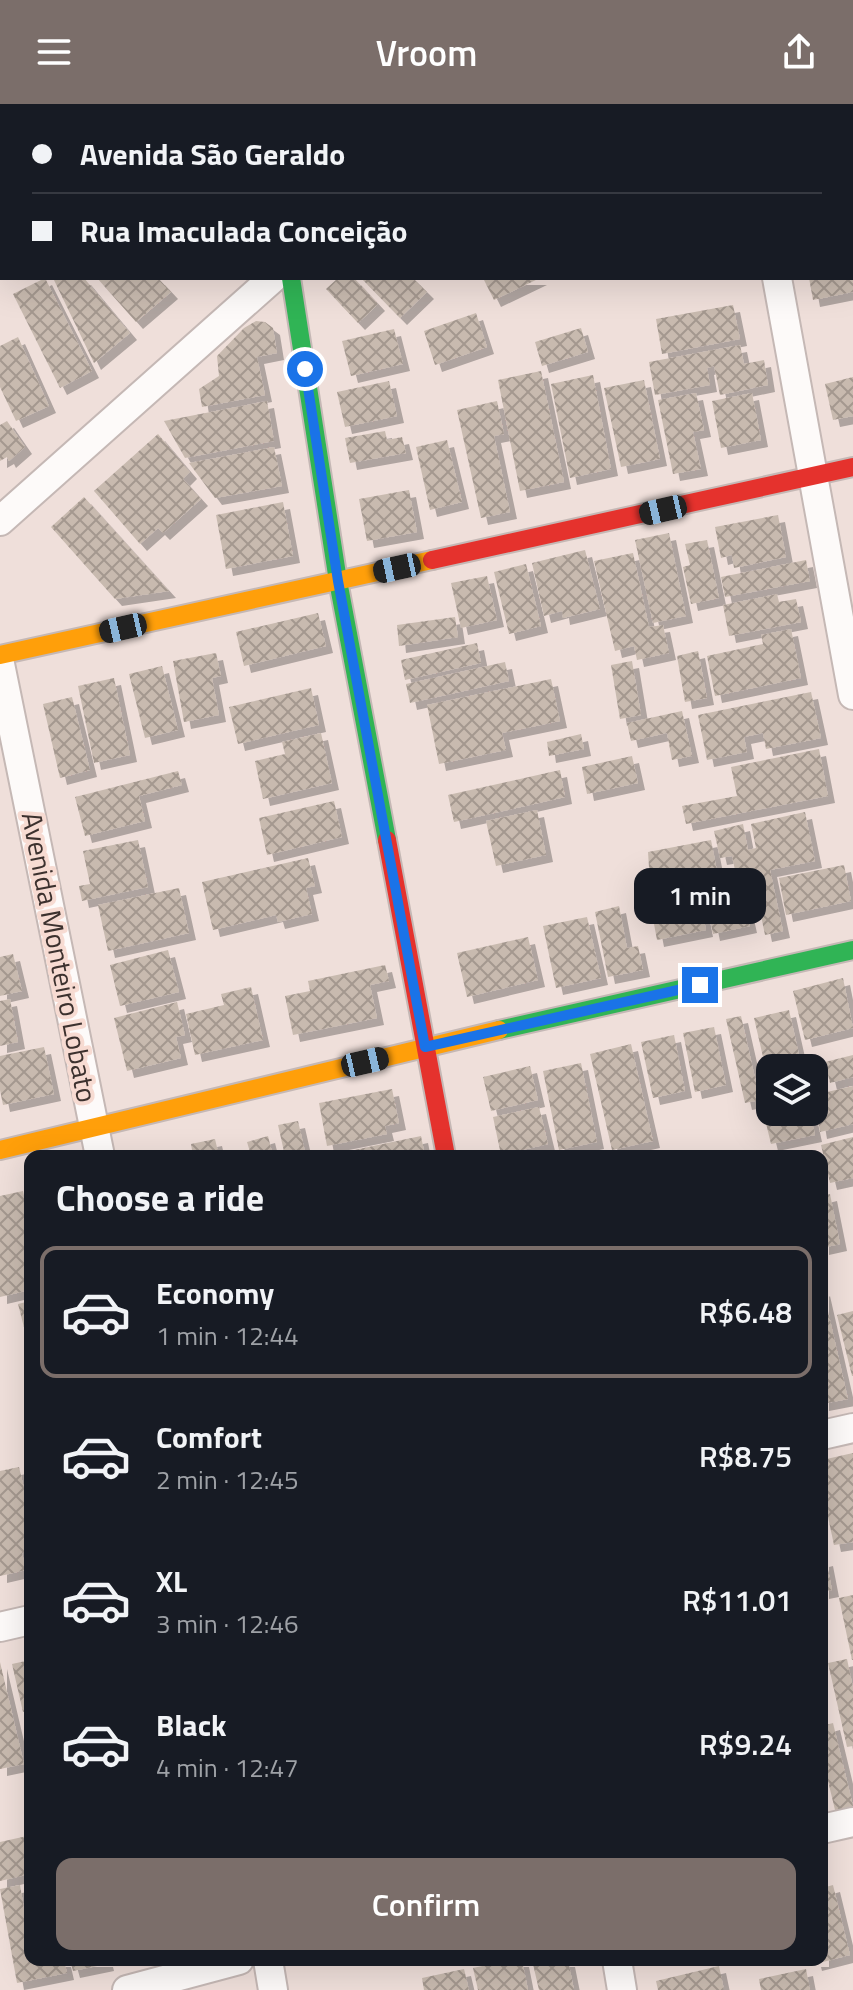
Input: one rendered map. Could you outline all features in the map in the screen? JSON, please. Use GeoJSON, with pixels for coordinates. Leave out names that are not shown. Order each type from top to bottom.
{"type":"FeatureCollection","features":[{"type":"Feature","properties":{"kind":"street"},"geometry":{"type":"LineString","coordinates":[[0,521],[271,280]]}},
{"type":"Feature","properties":{"kind":"street"},"geometry":{"type":"LineString","coordinates":[[291,280],[338,581],[445,1150]]}},
{"type":"Feature","properties":{"kind":"street"},"geometry":{"type":"LineString","coordinates":[[777,280],[853,695]]}},
{"type":"Feature","properties":{"kind":"street"},"geometry":{"type":"LineString","coordinates":[[0,655],[853,467]]}},
{"type":"Feature","properties":{"kind":"street","name":"Avenida Monteiro Lobato"},"geometry":{"type":"LineString","coordinates":[[0,664],[99,1150]]}},
{"type":"Feature","properties":{"kind":"street"},"geometry":{"type":"LineString","coordinates":[[0,1150],[425,1047],[853,950]]}},
{"type":"Feature","properties":{"kind":"street"},"geometry":{"type":"LineString","coordinates":[[828,1434],[853,1428]]}},
{"type":"Feature","properties":{"kind":"street"},"geometry":{"type":"LineString","coordinates":[[0,1627],[24,1621]]}},
{"type":"Feature","properties":{"kind":"street"},"geometry":{"type":"LineString","coordinates":[[828,1828],[853,1822]]}},
{"type":"Feature","properties":{"kind":"street"},"geometry":{"type":"LineString","coordinates":[[127,1990],[217,1966]]}},
{"type":"Feature","properties":{"kind":"street"},"geometry":{"type":"LineString","coordinates":[[269,1966],[273,1990]]}},
{"type":"Feature","properties":{"kind":"street"},"geometry":{"type":"LineString","coordinates":[[618,1966],[622,1990]]}},
{"type":"Feature","properties":{"kind":"building"},"geometry":{"type":"Polygon","coordinates":[[[46,280],[92,371],[60,388],[13,294],[46,280]]]}},
{"type":"Feature","properties":{"kind":"building"},"geometry":{"type":"Polygon","coordinates":[[[54,280],[86,280],[130,333],[94,363],[54,280]]]}},
{"type":"Feature","properties":{"kind":"building"},"geometry":{"type":"Polygon","coordinates":[[[99,280],[160,280],[171,292],[136,322],[99,280]]]}},
{"type":"Feature","properties":{"kind":"building"},"geometry":{"type":"Polygon","coordinates":[[[336,280],[356,280],[378,304],[358,323],[326,289],[336,280]]]}},
{"type":"Feature","properties":{"kind":"building"},"geometry":{"type":"Polygon","coordinates":[[[363,280],[415,280],[427,292],[400,318],[363,280]]]}},
{"type":"Feature","properties":{"kind":"building"},"geometry":{"type":"Polygon","coordinates":[[[484,280],[536,280],[494,300],[484,280]]]}},
{"type":"Feature","properties":{"kind":"building"},"geometry":{"type":"Polygon","coordinates":[[[809,280],[853,280],[853,292],[813,300],[809,280]]]}},
{"type":"Feature","properties":{"kind":"building"},"geometry":{"type":"Polygon","coordinates":[[[733,305],[740,339],[662,354],[656,319],[733,305]]]}},
{"type":"Feature","properties":{"kind":"building"},"geometry":{"type":"Polygon","coordinates":[[[476,313],[487,347],[435,365],[424,331],[476,313]]]}},
{"type":"Feature","properties":{"kind":"building"},"geometry":{"type":"Polygon","coordinates":[[[256,321],[265,322],[273,328],[277,353],[257,357],[265,395],[202,407],[199,389],[219,376],[217,356],[244,328],[256,321]]]}},
{"type":"Feature","properties":{"kind":"building"},"geometry":{"type":"Polygon","coordinates":[[[581,328],[588,352],[542,366],[535,342],[581,328]]]}},
{"type":"Feature","properties":{"kind":"building"},"geometry":{"type":"Polygon","coordinates":[[[394,329],[403,364],[351,376],[342,341],[394,329]]]}},
{"type":"Feature","properties":{"kind":"building"},"geometry":{"type":"Polygon","coordinates":[[[18,337],[49,406],[16,421],[0,387],[0,346],[18,337]]]}},
{"type":"Feature","properties":{"kind":"building"},"geometry":{"type":"Polygon","coordinates":[[[740,345],[744,364],[764,360],[768,385],[720,395],[714,366],[707,368],[710,385],[655,395],[649,362],[740,345]]]}},
{"type":"Feature","properties":{"kind":"building"},"geometry":{"type":"Polygon","coordinates":[[[541,371],[564,482],[520,491],[498,380],[541,371]]]}},
{"type":"Feature","properties":{"kind":"building"},"geometry":{"type":"Polygon","coordinates":[[[593,375],[611,469],[570,478],[551,384],[593,375]]]}},
{"type":"Feature","properties":{"kind":"building"},"geometry":{"type":"Polygon","coordinates":[[[853,377],[853,416],[833,420],[825,384],[853,377]]]}},
{"type":"Feature","properties":{"kind":"building"},"geometry":{"type":"Polygon","coordinates":[[[644,380],[660,459],[621,467],[604,388],[644,380]]]}},
{"type":"Feature","properties":{"kind":"building"},"geometry":{"type":"Polygon","coordinates":[[[389,381],[397,416],[345,427],[337,392],[389,381]]]}},
{"type":"Feature","properties":{"kind":"building"},"geometry":{"type":"Polygon","coordinates":[[[696,393],[704,430],[693,432],[701,469],[673,474],[658,400],[696,393]]]}},
{"type":"Feature","properties":{"kind":"building"},"geometry":{"type":"Polygon","coordinates":[[[752,393],[761,440],[721,448],[712,401],[752,393]]]}},
{"type":"Feature","properties":{"kind":"building"},"geometry":{"type":"Polygon","coordinates":[[[267,401],[274,441],[185,458],[164,421],[267,401]]]}},
{"type":"Feature","properties":{"kind":"building"},"geometry":{"type":"Polygon","coordinates":[[[497,401],[504,434],[494,436],[510,512],[481,518],[457,410],[497,401]]]}},
{"type":"Feature","properties":{"kind":"building"},"geometry":{"type":"Polygon","coordinates":[[[7,421],[25,447],[9,461],[7,457],[0,461],[0,425],[7,421]]]}},
{"type":"Feature","properties":{"kind":"building"},"geometry":{"type":"Polygon","coordinates":[[[385,431],[387,440],[402,437],[406,453],[350,463],[345,438],[385,431]]]}},
{"type":"Feature","properties":{"kind":"building"},"geometry":{"type":"Polygon","coordinates":[[[158,434],[190,472],[183,479],[201,499],[163,533],[158,528],[140,544],[94,491],[158,434]]]}},
{"type":"Feature","properties":{"kind":"building"},"geometry":{"type":"Polygon","coordinates":[[[447,440],[462,502],[430,510],[416,447],[447,440]]]}},
{"type":"Feature","properties":{"kind":"building"},"geometry":{"type":"Polygon","coordinates":[[[274,447],[282,486],[215,498],[189,463],[274,447]]]}},
{"type":"Feature","properties":{"kind":"building"},"geometry":{"type":"Polygon","coordinates":[[[409,490],[417,532],[367,541],[359,499],[409,490]]]}},
{"type":"Feature","properties":{"kind":"building"},"geometry":{"type":"Polygon","coordinates":[[[84,497],[169,591],[115,599],[51,527],[84,497]]]}},
{"type":"Feature","properties":{"kind":"building"},"geometry":{"type":"Polygon","coordinates":[[[283,502],[293,556],[226,569],[216,515],[283,502]]]}},
{"type":"Feature","properties":{"kind":"building"},"geometry":{"type":"Polygon","coordinates":[[[778,515],[786,557],[734,568],[732,555],[721,558],[715,527],[778,515]]]}},
{"type":"Feature","properties":{"kind":"building"},"geometry":{"type":"Polygon","coordinates":[[[669,533],[686,616],[653,623],[635,540],[669,533]]]}},
{"type":"Feature","properties":{"kind":"building"},"geometry":{"type":"Polygon","coordinates":[[[707,540],[719,598],[691,604],[683,567],[690,565],[685,544],[707,540]]]}},
{"type":"Feature","properties":{"kind":"building"},"geometry":{"type":"Polygon","coordinates":[[[585,550],[600,609],[563,618],[562,611],[544,616],[532,563],[585,550]]]}},
{"type":"Feature","properties":{"kind":"building"},"geometry":{"type":"Polygon","coordinates":[[[633,553],[649,627],[663,625],[669,653],[637,660],[634,646],[615,651],[594,561],[633,553]]]}},
{"type":"Feature","properties":{"kind":"building"},"geometry":{"type":"Polygon","coordinates":[[[806,560],[810,581],[725,597],[721,577],[806,560]]]}},
{"type":"Feature","properties":{"kind":"building"},"geometry":{"type":"Polygon","coordinates":[[[526,564],[541,626],[509,634],[494,572],[526,564]]]}},
{"type":"Feature","properties":{"kind":"building"},"geometry":{"type":"Polygon","coordinates":[[[487,576],[497,620],[461,628],[451,583],[487,576]]]}},
{"type":"Feature","properties":{"kind":"building"},"geometry":{"type":"Polygon","coordinates":[[[777,594],[779,602],[796,599],[801,622],[729,636],[723,605],[777,594]]]}},
{"type":"Feature","properties":{"kind":"building"},"geometry":{"type":"Polygon","coordinates":[[[318,613],[326,646],[244,666],[236,632],[318,613]]]}},
{"type":"Feature","properties":{"kind":"building"},"geometry":{"type":"Polygon","coordinates":[[[455,617],[458,637],[399,646],[397,625],[455,617]]]}},
{"type":"Feature","properties":{"kind":"building"},"geometry":{"type":"Polygon","coordinates":[[[791,629],[801,678],[715,696],[707,656],[763,644],[761,635],[791,629]]]}},
{"type":"Feature","properties":{"kind":"building"},"geometry":{"type":"Polygon","coordinates":[[[477,643],[481,663],[405,680],[401,660],[477,643]]]}},
{"type":"Feature","properties":{"kind":"building"},"geometry":{"type":"Polygon","coordinates":[[[698,651],[707,698],[685,702],[677,656],[698,651]]]}},
{"type":"Feature","properties":{"kind":"building"},"geometry":{"type":"Polygon","coordinates":[[[216,653],[221,676],[212,678],[219,715],[184,722],[173,661],[216,653]]]}},
{"type":"Feature","properties":{"kind":"building"},"geometry":{"type":"Polygon","coordinates":[[[632,661],[641,715],[620,719],[611,665],[632,661]]]}},
{"type":"Feature","properties":{"kind":"building"},"geometry":{"type":"Polygon","coordinates":[[[505,662],[509,681],[410,703],[406,684],[505,662]]]}},
{"type":"Feature","properties":{"kind":"building"},"geometry":{"type":"Polygon","coordinates":[[[162,666],[178,730],[145,738],[129,674],[162,666]]]}},
{"type":"Feature","properties":{"kind":"building"},"geometry":{"type":"Polygon","coordinates":[[[114,678],[130,755],[94,763],[78,686],[114,678]]]}},
{"type":"Feature","properties":{"kind":"building"},"geometry":{"type":"Polygon","coordinates":[[[551,679],[560,721],[502,733],[506,750],[439,764],[427,705],[551,679]]]}},
{"type":"Feature","properties":{"kind":"building"},"geometry":{"type":"Polygon","coordinates":[[[311,688],[319,725],[238,744],[229,707],[311,688]]]}},
{"type":"Feature","properties":{"kind":"building"},"geometry":{"type":"Polygon","coordinates":[[[811,692],[821,738],[766,749],[763,733],[744,737],[747,752],[707,760],[698,715],[811,692]]]}},
{"type":"Feature","properties":{"kind":"building"},"geometry":{"type":"Polygon","coordinates":[[[72,697],[90,770],[60,778],[43,704],[72,697]]]}},
{"type":"Feature","properties":{"kind":"building"},"geometry":{"type":"Polygon","coordinates":[[[682,711],[692,756],[672,760],[667,733],[631,741],[627,723],[682,711]]]}},
{"type":"Feature","properties":{"kind":"building"},"geometry":{"type":"Polygon","coordinates":[[[321,733],[332,783],[263,799],[255,761],[285,754],[282,742],[321,733]]]}},
{"type":"Feature","properties":{"kind":"building"},"geometry":{"type":"Polygon","coordinates":[[[581,734],[584,749],[549,756],[547,742],[581,734]]]}},
{"type":"Feature","properties":{"kind":"building"},"geometry":{"type":"Polygon","coordinates":[[[819,749],[828,796],[686,824],[682,806],[737,796],[731,767],[819,749]]]}},
{"type":"Feature","properties":{"kind":"building"},"geometry":{"type":"Polygon","coordinates":[[[632,756],[638,783],[587,794],[582,767],[632,756]]]}},
{"type":"Feature","properties":{"kind":"building"},"geometry":{"type":"Polygon","coordinates":[[[560,770],[565,797],[454,822],[448,795],[560,770]]]}},
{"type":"Feature","properties":{"kind":"building"},"geometry":{"type":"Polygon","coordinates":[[[178,771],[182,785],[139,796],[145,821],[85,836],[75,797],[178,771]]]}},
{"type":"Feature","properties":{"kind":"building"},"geometry":{"type":"Polygon","coordinates":[[[334,801],[342,837],[267,855],[259,818],[334,801]]]}},
{"type":"Feature","properties":{"kind":"building"},"geometry":{"type":"Polygon","coordinates":[[[537,810],[546,855],[496,866],[486,821],[537,810]]]}},
{"type":"Feature","properties":{"kind":"building"},"geometry":{"type":"Polygon","coordinates":[[[805,812],[815,861],[770,870],[783,931],[765,935],[752,872],[736,875],[732,856],[720,858],[714,831],[743,824],[748,850],[756,848],[751,824],[805,812]]]}},
{"type":"Feature","properties":{"kind":"building"},"geometry":{"type":"Polygon","coordinates":[[[138,840],[148,887],[82,901],[79,886],[90,884],[83,851],[138,840]]]}},
{"type":"Feature","properties":{"kind":"building"},"geometry":{"type":"Polygon","coordinates":[[[711,840],[718,876],[673,886],[673,895],[651,898],[648,852],[711,840]]]}},
{"type":"Feature","properties":{"kind":"building"},"geometry":{"type":"Polygon","coordinates":[[[308,858],[315,886],[306,888],[312,914],[278,922],[276,915],[213,930],[202,882],[308,858]]]}},
{"type":"Feature","properties":{"kind":"building"},"geometry":{"type":"Polygon","coordinates":[[[844,865],[851,901],[786,915],[779,878],[844,865]]]}},
{"type":"Feature","properties":{"kind":"building"},"geometry":{"type":"Polygon","coordinates":[[[740,881],[750,926],[713,934],[704,889],[740,881]]]}},
{"type":"Feature","properties":{"kind":"building"},"geometry":{"type":"Polygon","coordinates":[[[179,888],[189,933],[108,951],[98,905],[179,888]]]}},
{"type":"Feature","properties":{"kind":"building"},"geometry":{"type":"Polygon","coordinates":[[[700,899],[706,930],[657,940],[651,908],[700,899]]]}},
{"type":"Feature","properties":{"kind":"building"},"geometry":{"type":"Polygon","coordinates":[[[619,906],[627,948],[638,946],[643,970],[608,977],[595,912],[619,906]]]}},
{"type":"Feature","properties":{"kind":"building"},"geometry":{"type":"Polygon","coordinates":[[[587,917],[601,978],[556,988],[543,926],[587,917]]]}},
{"type":"Feature","properties":{"kind":"building"},"geometry":{"type":"Polygon","coordinates":[[[528,937],[538,980],[467,997],[457,953],[528,937]]]}},
{"type":"Feature","properties":{"kind":"building"},"geometry":{"type":"Polygon","coordinates":[[[168,950],[179,992],[120,1006],[110,965],[168,950]]]}},
{"type":"Feature","properties":{"kind":"building"},"geometry":{"type":"Polygon","coordinates":[[[13,954],[22,991],[0,996],[0,957],[13,954]]]}},
{"type":"Feature","properties":{"kind":"building"},"geometry":{"type":"Polygon","coordinates":[[[385,965],[389,981],[370,985],[377,1018],[293,1035],[285,996],[310,991],[308,981],[385,965]]]}},
{"type":"Feature","properties":{"kind":"building"},"geometry":{"type":"Polygon","coordinates":[[[843,978],[853,1028],[805,1040],[793,991],[843,978]]]}},
{"type":"Feature","properties":{"kind":"building"},"geometry":{"type":"Polygon","coordinates":[[[251,987],[263,1040],[195,1055],[186,1014],[224,1005],[221,994],[251,987]]]}},
{"type":"Feature","properties":{"kind":"building"},"geometry":{"type":"Polygon","coordinates":[[[10,999],[18,1042],[0,1046],[0,1001],[10,999]]]}},
{"type":"Feature","properties":{"kind":"building"},"geometry":{"type":"Polygon","coordinates":[[[177,1002],[185,1035],[176,1037],[181,1058],[127,1071],[114,1018],[177,1002]]]}},
{"type":"Feature","properties":{"kind":"building"},"geometry":{"type":"Polygon","coordinates":[[[789,1010],[799,1054],[762,1054],[754,1018],[789,1010]]]}},
{"type":"Feature","properties":{"kind":"building"},"geometry":{"type":"Polygon","coordinates":[[[741,1016],[756,1082],[756,1101],[745,1103],[726,1019],[741,1016]]]}},
{"type":"Feature","properties":{"kind":"building"},"geometry":{"type":"Polygon","coordinates":[[[714,1027],[726,1085],[695,1092],[683,1033],[714,1027]]]}},
{"type":"Feature","properties":{"kind":"building"},"geometry":{"type":"Polygon","coordinates":[[[674,1035],[685,1091],[653,1098],[641,1042],[674,1035]]]}},
{"type":"Feature","properties":{"kind":"building"},"geometry":{"type":"Polygon","coordinates":[[[631,1044],[653,1141],[612,1150],[590,1054],[631,1044]]]}},
{"type":"Feature","properties":{"kind":"building"},"geometry":{"type":"Polygon","coordinates":[[[44,1047],[54,1094],[3,1105],[0,1056],[44,1047]]]}},
{"type":"Feature","properties":{"kind":"building"},"geometry":{"type":"Polygon","coordinates":[[[853,1055],[853,1077],[830,1083],[828,1061],[853,1055]]]}},
{"type":"Feature","properties":{"kind":"building"},"geometry":{"type":"Polygon","coordinates":[[[581,1063],[597,1142],[559,1150],[543,1071],[581,1063]]]}},
{"type":"Feature","properties":{"kind":"building"},"geometry":{"type":"Polygon","coordinates":[[[530,1066],[538,1100],[491,1111],[483,1077],[530,1066]]]}},
{"type":"Feature","properties":{"kind":"building"},"geometry":{"type":"Polygon","coordinates":[[[853,1086],[853,1124],[820,1132],[819,1126],[828,1126],[828,1092],[853,1086]]]}},
{"type":"Feature","properties":{"kind":"building"},"geometry":{"type":"Polygon","coordinates":[[[392,1089],[399,1123],[385,1126],[387,1134],[327,1146],[319,1103],[392,1089]]]}},
{"type":"Feature","properties":{"kind":"building"},"geometry":{"type":"Polygon","coordinates":[[[539,1107],[548,1144],[522,1150],[500,1150],[493,1117],[539,1107]]]}},
{"type":"Feature","properties":{"kind":"building"},"geometry":{"type":"Polygon","coordinates":[[[298,1121],[305,1150],[284,1150],[278,1125],[298,1121]]]}},
{"type":"Feature","properties":{"kind":"building"},"geometry":{"type":"Polygon","coordinates":[[[767,1126],[813,1126],[815,1135],[771,1144],[767,1126]]]}},
{"type":"Feature","properties":{"kind":"building"},"geometry":{"type":"Polygon","coordinates":[[[268,1136],[272,1150],[249,1150],[247,1142],[268,1136]]]}},
{"type":"Feature","properties":{"kind":"building"},"geometry":{"type":"Polygon","coordinates":[[[421,1136],[424,1150],[354,1150],[421,1136]]]}},
{"type":"Feature","properties":{"kind":"building"},"geometry":{"type":"Polygon","coordinates":[[[853,1137],[853,1178],[830,1183],[828,1150],[822,1150],[821,1145],[853,1137]]]}},
{"type":"Feature","properties":{"kind":"building"},"geometry":{"type":"Polygon","coordinates":[[[215,1139],[218,1150],[192,1150],[191,1144],[215,1139]]]}},
{"type":"Feature","properties":{"kind":"building"},"geometry":{"type":"Polygon","coordinates":[[[23,1191],[24,1196],[24,1291],[0,1297],[0,1196],[23,1191]]]}},
{"type":"Feature","properties":{"kind":"building"},"geometry":{"type":"Polygon","coordinates":[[[828,1194],[840,1244],[828,1247],[828,1194]]]}},
{"type":"Feature","properties":{"kind":"building"},"geometry":{"type":"Polygon","coordinates":[[[24,1302],[24,1327],[18,1304],[24,1302]]]}},
{"type":"Feature","properties":{"kind":"building"},"geometry":{"type":"Polygon","coordinates":[[[828,1311],[848,1399],[828,1403],[828,1311]]]}},
{"type":"Feature","properties":{"kind":"building"},"geometry":{"type":"Polygon","coordinates":[[[853,1311],[853,1376],[852,1376],[837,1315],[853,1311]]]}},
{"type":"Feature","properties":{"kind":"building"},"geometry":{"type":"Polygon","coordinates":[[[853,1453],[853,1542],[834,1545],[828,1517],[828,1459],[853,1453]]]}},
{"type":"Feature","properties":{"kind":"building"},"geometry":{"type":"Polygon","coordinates":[[[19,1467],[24,1488],[24,1570],[0,1576],[0,1471],[19,1467]]]}},
{"type":"Feature","properties":{"kind":"building"},"geometry":{"type":"Polygon","coordinates":[[[828,1569],[832,1590],[828,1591],[828,1569]]]}},
{"type":"Feature","properties":{"kind":"building"},"geometry":{"type":"Polygon","coordinates":[[[853,1595],[853,1660],[852,1660],[839,1598],[853,1595]]]}},
{"type":"Feature","properties":{"kind":"building"},"geometry":{"type":"Polygon","coordinates":[[[847,1659],[853,1688],[853,1746],[847,1747],[828,1663],[847,1659]]]}},
{"type":"Feature","properties":{"kind":"building"},"geometry":{"type":"Polygon","coordinates":[[[24,1661],[23,1712],[12,1664],[24,1661]]]}},
{"type":"Feature","properties":{"kind":"building"},"geometry":{"type":"Polygon","coordinates":[[[0,1662],[24,1764],[0,1769],[0,1662]]]}},
{"type":"Feature","properties":{"kind":"building"},"geometry":{"type":"Polygon","coordinates":[[[833,1723],[853,1806],[835,1810],[828,1781],[828,1724],[833,1723]]]}},
{"type":"Feature","properties":{"kind":"building"},"geometry":{"type":"Polygon","coordinates":[[[24,1837],[24,1875],[0,1881],[0,1842],[24,1837]]]}},
{"type":"Feature","properties":{"kind":"building"},"geometry":{"type":"Polygon","coordinates":[[[20,1885],[24,1909],[24,1966],[65,1966],[67,1973],[17,1983],[0,1889],[20,1885]]]}},
{"type":"Feature","properties":{"kind":"building"},"geometry":{"type":"Polygon","coordinates":[[[833,1885],[850,1955],[828,1961],[828,1886],[833,1885]]]}},
{"type":"Feature","properties":{"kind":"building"},"geometry":{"type":"Polygon","coordinates":[[[72,1966],[97,1966],[73,1971],[72,1966]]]}},
{"type":"Feature","properties":{"kind":"building"},"geometry":{"type":"Polygon","coordinates":[[[523,1966],[528,1990],[478,1990],[473,1968],[523,1966]]]}},
{"type":"Feature","properties":{"kind":"building"},"geometry":{"type":"Polygon","coordinates":[[[533,1966],[569,1966],[574,1990],[539,1990],[533,1966]]]}},
{"type":"Feature","properties":{"kind":"building"},"geometry":{"type":"Polygon","coordinates":[[[719,1966],[724,1990],[658,1990],[656,1981],[719,1966]]]}},
{"type":"Feature","properties":{"kind":"building"},"geometry":{"type":"Polygon","coordinates":[[[464,1969],[469,1990],[424,1990],[422,1978],[464,1969]]]}},
{"type":"Feature","properties":{"kind":"building"},"geometry":{"type":"Polygon","coordinates":[[[806,1969],[810,1990],[761,1990],[759,1979],[806,1969]]]}},
{"type":"Feature","properties":{"kind":"traffic: fast"},"geometry":{"type":"LineString","coordinates":[[291,280],[338,581],[387,840]]}},
{"type":"Feature","properties":{"kind":"traffic: fast"},"geometry":{"type":"LineString","coordinates":[[499,1030],[853,950]]}},
{"type":"Feature","properties":{"kind":"traffic: slow"},"geometry":{"type":"LineString","coordinates":[[0,655],[432,560]]}},
{"type":"Feature","properties":{"kind":"traffic: slow"},"geometry":{"type":"LineString","coordinates":[[0,1150],[499,1030]]}},
{"type":"Feature","properties":{"kind":"traffic: jam"},"geometry":{"type":"LineString","coordinates":[[432,560],[853,467]]}},
{"type":"Feature","properties":{"kind":"traffic: jam"},"geometry":{"type":"LineString","coordinates":[[387,840],[445,1150]]}},
{"type":"Feature","properties":{"kind":"route"},"geometry":{"type":"LineString","coordinates":[[305,369],[338,581],[425,1047],[700,985]]}}]}
